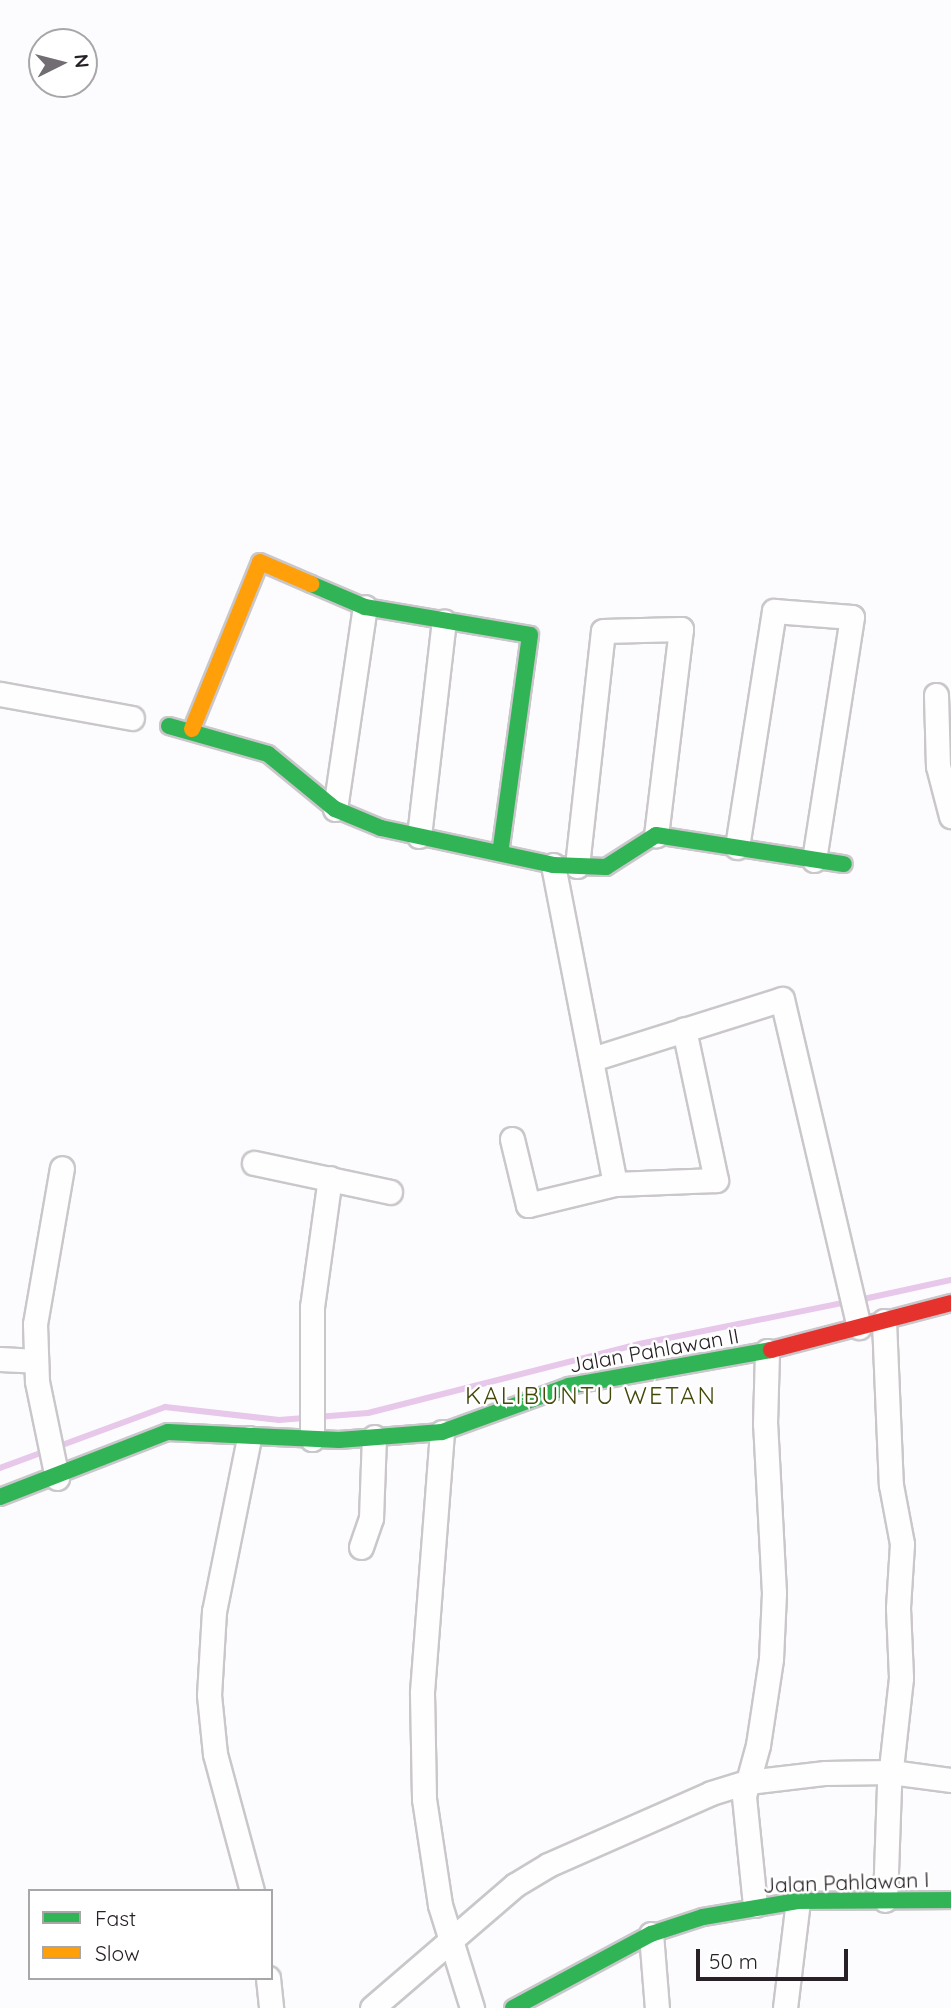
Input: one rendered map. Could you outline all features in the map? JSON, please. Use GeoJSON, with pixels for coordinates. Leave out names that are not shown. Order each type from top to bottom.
{"type":"FeatureCollection","features":[{"type":"Feature","properties":{"kind":"street"},"geometry":{"type":"LineString","coordinates":[[192,729],[260,562],[365,607],[530,635],[500,853]]}},
{"type":"Feature","properties":{"kind":"street"},"geometry":{"type":"LineString","coordinates":[[335,809],[365,607]]}},
{"type":"Feature","properties":{"kind":"street"},"geometry":{"type":"LineString","coordinates":[[737,847],[774,611],[852,617],[814,859]]}},
{"type":"Feature","properties":{"kind":"street"},"geometry":{"type":"LineString","coordinates":[[419,836],[444,621]]}},
{"type":"Feature","properties":{"kind":"street"},"geometry":{"type":"LineString","coordinates":[[577,866],[603,631],[681,629],[656,835]]}},
{"type":"Feature","properties":{"kind":"street"},"geometry":{"type":"LineString","coordinates":[[0,694],[132,718]]}},
{"type":"Feature","properties":{"kind":"street"},"geometry":{"type":"LineString","coordinates":[[936,695],[938,766],[951,816]]}},
{"type":"Feature","properties":{"kind":"street"},"geometry":{"type":"LineString","coordinates":[[169,726],[192,729],[268,754],[335,809],[381,828],[553,865],[606,867],[656,835],[844,864]]}},
{"type":"Feature","properties":{"kind":"street"},"geometry":{"type":"LineString","coordinates":[[553,865],[615,1184]]}},
{"type":"Feature","properties":{"kind":"street"},"geometry":{"type":"LineString","coordinates":[[592,1059],[782,999],[859,1327]]}},
{"type":"Feature","properties":{"kind":"street"},"geometry":{"type":"LineString","coordinates":[[512,1139],[528,1205],[615,1184],[716,1180],[684,1030]]}},
{"type":"Feature","properties":{"kind":"street"},"geometry":{"type":"LineString","coordinates":[[254,1163],[390,1192]]}},
{"type":"Feature","properties":{"kind":"street"},"geometry":{"type":"LineString","coordinates":[[55,1471],[36,1361],[35,1324],[62,1168]]}},
{"type":"Feature","properties":{"kind":"street"},"geometry":{"type":"LineString","coordinates":[[312,1433],[312,1307],[331,1178]]}},
{"type":"Feature","properties":{"kind":"street","name":"Jalan Pahlawan II"},"geometry":{"type":"LineString","coordinates":[[0,1497],[55,1471],[168,1432],[249,1438],[312,1433],[374,1437],[442,1432],[569,1386],[766,1351],[951,1303]]}},
{"type":"Feature","properties":{"kind":"street"},"geometry":{"type":"LineString","coordinates":[[884,1321],[891,1485],[902,1544],[898,1608],[901,1678],[890,1779],[885,1900]]}},
{"type":"Feature","properties":{"kind":"street"},"geometry":{"type":"LineString","coordinates":[[755,1905],[748,1857],[746,1789],[771,1659],[774,1593],[765,1424],[766,1351]]}},
{"type":"Feature","properties":{"kind":"street"},"geometry":{"type":"LineString","coordinates":[[0,1359],[36,1361]]}},
{"type":"Feature","properties":{"kind":"street"},"geometry":{"type":"LineString","coordinates":[[442,1432],[422,1693],[425,1799],[451,1946],[469,2000]]}},
{"type":"Feature","properties":{"kind":"street"},"geometry":{"type":"LineString","coordinates":[[361,1547],[371,1518],[374,1437]]}},
{"type":"Feature","properties":{"kind":"street"},"geometry":{"type":"LineString","coordinates":[[249,1438],[214,1611],[209,1695],[215,1754],[251,1889]]}},
{"type":"Feature","properties":{"kind":"street"},"geometry":{"type":"LineString","coordinates":[[372,2008],[451,1946],[515,1885],[548,1865],[711,1793],[890,1779],[951,1780]]}},
{"type":"Feature","properties":{"kind":"street"},"geometry":{"type":"LineString","coordinates":[[785,2008],[798,1900]]}},
{"type":"Feature","properties":{"kind":"street","name":"Jalan Pahlawan I"},"geometry":{"type":"LineString","coordinates":[[513,2008],[651,1934],[755,1905],[798,1900],[951,1900]]}},
{"type":"Feature","properties":{"kind":"street"},"geometry":{"type":"LineString","coordinates":[[651,1934],[657,2008]]}},
{"type":"Feature","properties":{"kind":"street"},"geometry":{"type":"LineString","coordinates":[[268,1980],[271,2008]]}},
{"type":"Feature","properties":{"kind":"waterway"},"geometry":{"type":"LineString","coordinates":[[859,1300],[951,1280]]}},
{"type":"Feature","properties":{"kind":"waterway"},"geometry":{"type":"LineString","coordinates":[[0,1468],[165,1407],[279,1420],[368,1413],[639,1344],[848,1302]]}},
{"type":"Feature","properties":{"kind":"traffic: fast"},"geometry":{"type":"LineString","coordinates":[[311,584],[365,607],[530,635],[500,853]]}},
{"type":"Feature","properties":{"kind":"traffic: fast"},"geometry":{"type":"LineString","coordinates":[[169,726],[268,754],[335,809],[381,828],[553,865],[606,867],[656,835],[844,864]]}},
{"type":"Feature","properties":{"kind":"traffic: fast"},"geometry":{"type":"LineString","coordinates":[[0,1497],[168,1432],[339,1440],[442,1432],[569,1386],[771,1350]]}},
{"type":"Feature","properties":{"kind":"traffic: fast"},"geometry":{"type":"LineString","coordinates":[[513,2008],[651,1934],[703,1917],[798,1901],[951,1900]]}},
{"type":"Feature","properties":{"kind":"traffic: slow"},"geometry":{"type":"LineString","coordinates":[[192,729],[260,562],[311,584]]}},
{"type":"Feature","properties":{"kind":"traffic: jam"},"geometry":{"type":"LineString","coordinates":[[771,1350],[951,1303]]}},
{"type":"Feature","properties":{"kind":"district","name":"KALIBUNTU WETAN"},"geometry":{"type":"Point","coordinates":[591,1396]}}]}
